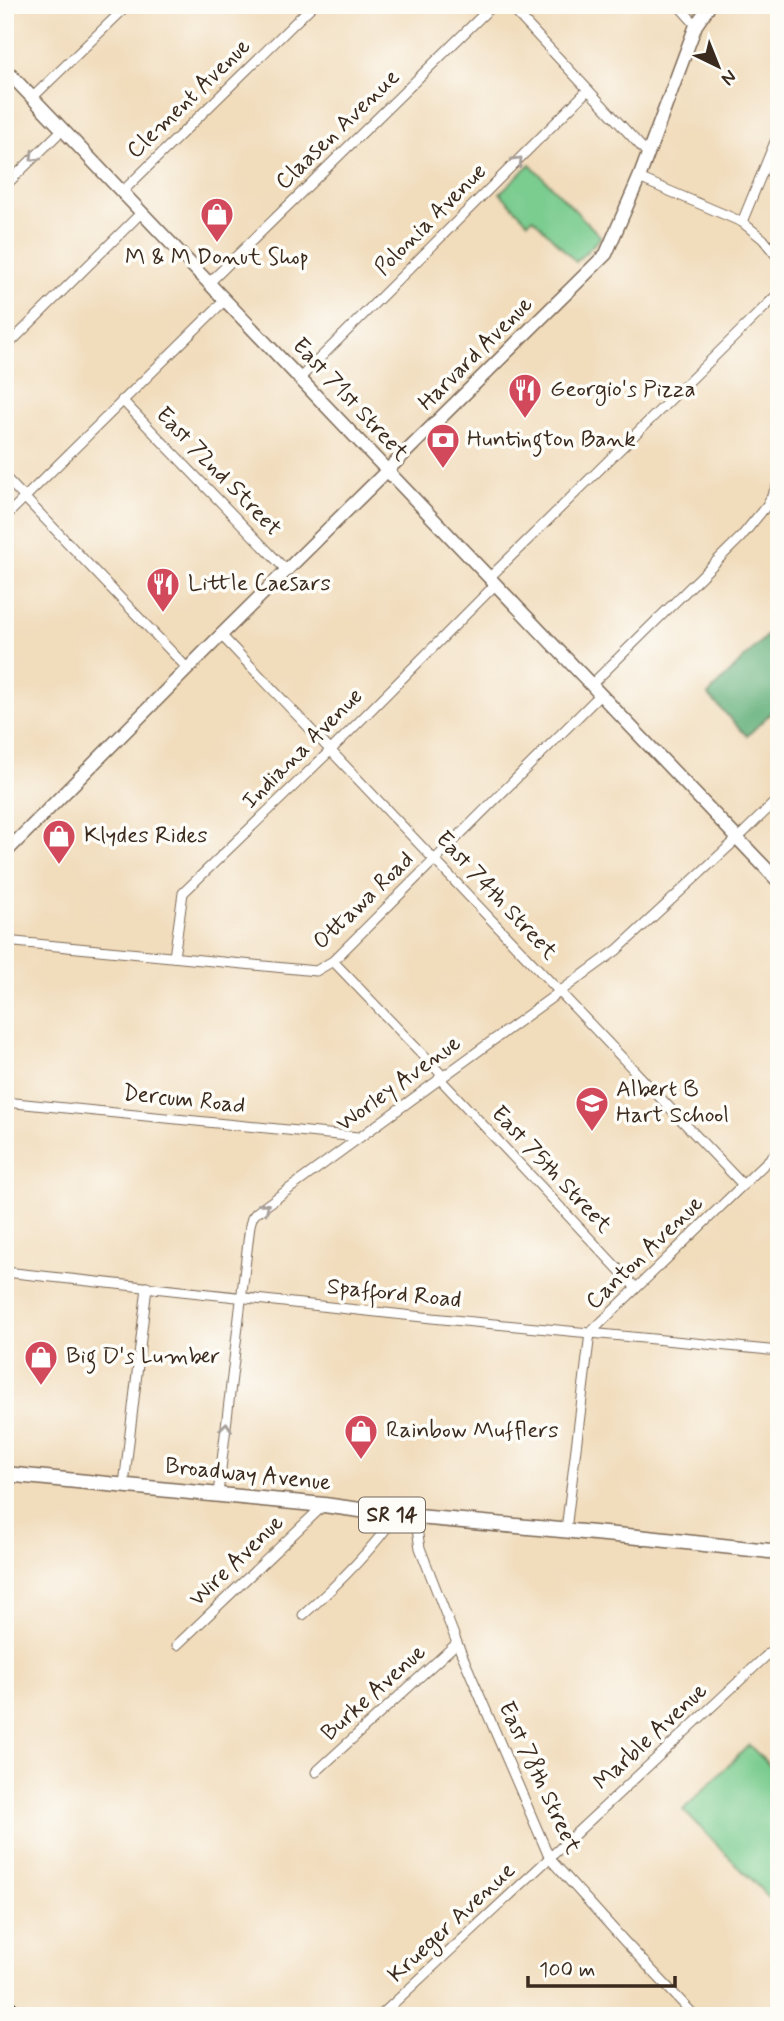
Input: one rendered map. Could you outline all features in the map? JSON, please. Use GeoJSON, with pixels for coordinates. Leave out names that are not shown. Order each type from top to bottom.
{"type":"FeatureCollection","features":[{"type":"Feature","properties":{"kind":"main road","name":"Harvard Avenue"},"geometry":{"type":"LineString","coordinates":[[5,853],[606,254],[639,178],[696,25],[710,5]]}},
{"type":"Feature","properties":{"kind":"main road","name":"East 71st Street"},"geometry":{"type":"LineString","coordinates":[[7,74],[33,97],[779,882]]}},
{"type":"Feature","properties":{"kind":"main road","name":"Broadway Avenue"},"geometry":{"type":"LineString","coordinates":[[5,1474],[779,1552]]}},
{"type":"Feature","properties":{"kind":"street"},"geometry":{"type":"LineString","coordinates":[[33,97],[128,5]]}},
{"type":"Feature","properties":{"kind":"street","name":"Clement Avenue"},"geometry":{"type":"LineString","coordinates":[[122,192],[313,5]]}},
{"type":"Feature","properties":{"kind":"street","name":"Claasen Avenue"},"geometry":{"type":"LineString","coordinates":[[209,283],[494,5]]}},
{"type":"Feature","properties":{"kind":"street"},"geometry":{"type":"LineString","coordinates":[[509,5],[648,154]]}},
{"type":"Feature","properties":{"kind":"street"},"geometry":{"type":"LineString","coordinates":[[678,5],[696,25]]}},
{"type":"Feature","properties":{"kind":"street","name":"Polonia Avenue"},"geometry":{"type":"LineString","coordinates":[[300,378],[588,90]]}},
{"type":"Feature","properties":{"kind":"street"},"geometry":{"type":"LineString","coordinates":[[5,186],[63,129]]}},
{"type":"Feature","properties":{"kind":"street"},"geometry":{"type":"LineString","coordinates":[[742,222],[779,132]]}},
{"type":"Feature","properties":{"kind":"street"},"geometry":{"type":"LineString","coordinates":[[639,178],[742,222],[763,239],[779,260]]}},
{"type":"Feature","properties":{"kind":"street"},"geometry":{"type":"LineString","coordinates":[[5,348],[141,213]]}},
{"type":"Feature","properties":{"kind":"street","name":"Indiana Avenue"},"geometry":{"type":"LineString","coordinates":[[174,957],[183,892],[331,750],[492,581],[779,293]]}},
{"type":"Feature","properties":{"kind":"street"},"geometry":{"type":"LineString","coordinates":[[5,517],[225,300]]}},
{"type":"Feature","properties":{"kind":"street","name":"East 72nd Street"},"geometry":{"type":"LineString","coordinates":[[122,400],[287,571]]}},
{"type":"Feature","properties":{"kind":"street"},"geometry":{"type":"LineString","coordinates":[[5,477],[188,669]]}},
{"type":"Feature","properties":{"kind":"street","name":"Ottawa Road"},"geometry":{"type":"LineString","coordinates":[[5,941],[316,971],[333,961],[435,859],[741,537],[767,505],[779,483]]}},
{"type":"Feature","properties":{"kind":"street","name":"East 74th Street"},"geometry":{"type":"LineString","coordinates":[[221,635],[743,1185]]}},
{"type":"Feature","properties":{"kind":"street","name":"Worley Avenue"},"geometry":{"type":"LineString","coordinates":[[218,1494],[252,1219],[256,1213],[617,950],[779,798]]}},
{"type":"Feature","properties":{"kind":"street","name":"East 75th Street"},"geometry":{"type":"LineString","coordinates":[[333,961],[636,1287]]}},
{"type":"Feature","properties":{"kind":"street","name":"Dercum Road"},"geometry":{"type":"LineString","coordinates":[[5,1102],[358,1137]]}},
{"type":"Feature","properties":{"kind":"street","name":"Canton Avenue"},"geometry":{"type":"LineString","coordinates":[[566,1530],[590,1332],[779,1150]]}},
{"type":"Feature","properties":{"kind":"street","name":"Spafford Road"},"geometry":{"type":"LineString","coordinates":[[5,1272],[779,1351]]}},
{"type":"Feature","properties":{"kind":"street"},"geometry":{"type":"LineString","coordinates":[[124,1485],[146,1287]]}},
{"type":"Feature","properties":{"kind":"street","name":"Wire Avenue"},"geometry":{"type":"LineString","coordinates":[[177,1645],[324,1505]]}},
{"type":"Feature","properties":{"kind":"street"},"geometry":{"type":"LineString","coordinates":[[303,1615],[337,1585],[396,1515]]}},
{"type":"Feature","properties":{"kind":"street","name":"East 78th Street"},"geometry":{"type":"LineString","coordinates":[[415,1516],[420,1548],[457,1643],[550,1858],[695,2016]]}},
{"type":"Feature","properties":{"kind":"street","name":"Burke Avenue"},"geometry":{"type":"LineString","coordinates":[[316,1772],[457,1643]]}},
{"type":"Feature","properties":{"kind":"street","name":"Marble Avenue"},"geometry":{"type":"LineString","coordinates":[[550,1858],[779,1644]]}},
{"type":"Feature","properties":{"kind":"street","name":"Krueger Avenue"},"geometry":{"type":"LineString","coordinates":[[380,2016],[550,1858]]}},
{"type":"Feature","properties":{"kind":"green space"},"geometry":{"type":"Polygon","coordinates":[[[530,164],[601,237],[576,262],[533,218],[528,222],[500,193],[530,164]]]}},
{"type":"Feature","properties":{"kind":"green space"},"geometry":{"type":"Polygon","coordinates":[[[779,623],[779,705],[747,736],[708,695],[779,623]]]}},
{"type":"Feature","properties":{"kind":"green space"},"geometry":{"type":"Polygon","coordinates":[[[749,1745],[779,1775],[779,1908],[683,1810],[749,1745]]]}},
{"type":"Feature","properties":{"kind":"railway"},"geometry":{"type":"LineString","coordinates":[[5,1995],[26,2016]]}},
{"type":"Feature","properties":{"kind":"place","name":"M & M Donut Shop"},"geometry":{"type":"Point","coordinates":[217,244]}},
{"type":"Feature","properties":{"kind":"place","name":"Georgio's Pizza"},"geometry":{"type":"Point","coordinates":[525,420]}},
{"type":"Feature","properties":{"kind":"place","name":"Huntington Bank"},"geometry":{"type":"Point","coordinates":[443,470]}},
{"type":"Feature","properties":{"kind":"place","name":"Little Caesars"},"geometry":{"type":"Point","coordinates":[163,614]}},
{"type":"Feature","properties":{"kind":"place","name":"Klydes Rides"},"geometry":{"type":"Point","coordinates":[59,866]}},
{"type":"Feature","properties":{"kind":"place","name":"Albert B Hart School"},"geometry":{"type":"Point","coordinates":[592,1133]}},
{"type":"Feature","properties":{"kind":"place","name":"Big D's Lumber"},"geometry":{"type":"Point","coordinates":[41,1387]}},
{"type":"Feature","properties":{"kind":"place","name":"Rainbow Mufflers"},"geometry":{"type":"Point","coordinates":[361,1461]}}]}
